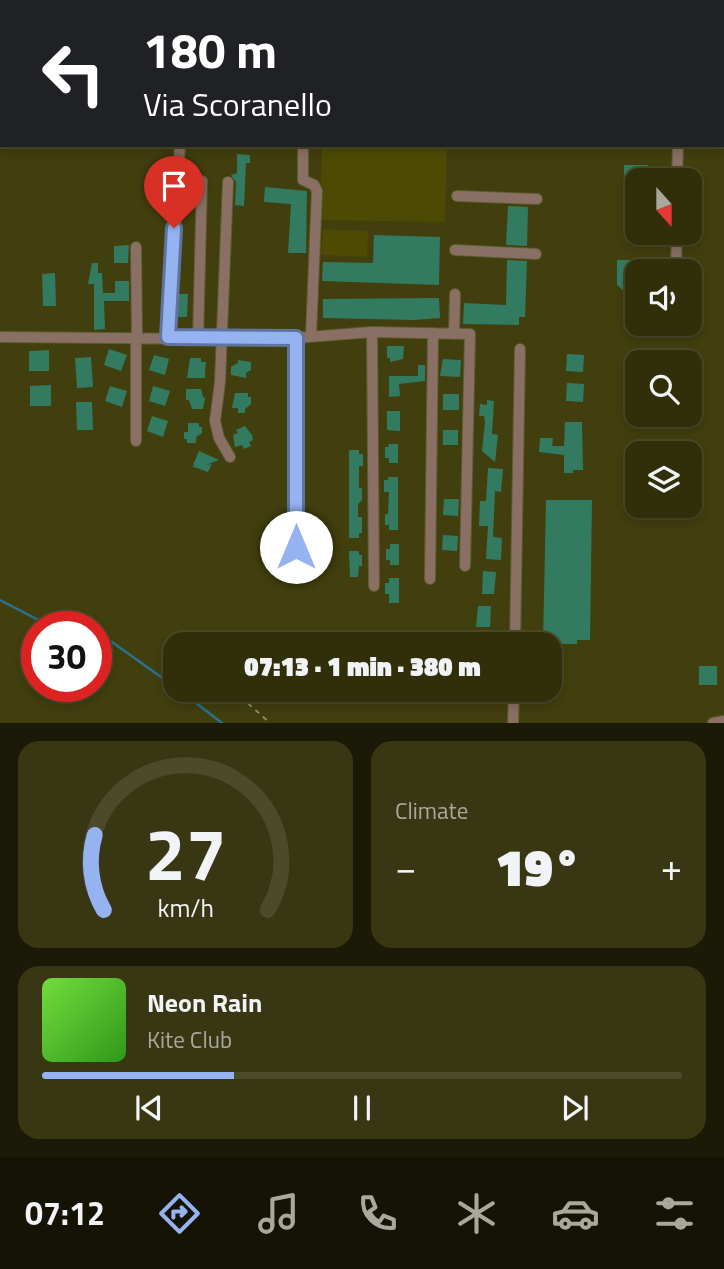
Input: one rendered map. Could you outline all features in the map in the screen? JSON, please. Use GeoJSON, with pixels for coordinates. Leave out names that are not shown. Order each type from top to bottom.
{"type":"FeatureCollection","features":[{"type":"Feature","properties":{"kind":"street"},"geometry":{"type":"LineString","coordinates":[[168,337],[180,147]]}},
{"type":"Feature","properties":{"kind":"street"},"geometry":{"type":"LineString","coordinates":[[303,147],[303,180],[314,185],[317,191],[311,336]]}},
{"type":"Feature","properties":{"kind":"street"},"geometry":{"type":"LineString","coordinates":[[677,168],[678,147]]}},
{"type":"Feature","properties":{"kind":"street"},"geometry":{"type":"LineString","coordinates":[[198,338],[202,181]]}},
{"type":"Feature","properties":{"kind":"street"},"geometry":{"type":"LineString","coordinates":[[228,182],[220,390],[215,421],[219,438],[230,457]]}},
{"type":"Feature","properties":{"kind":"street"},"geometry":{"type":"LineString","coordinates":[[457,196],[537,199]]}},
{"type":"Feature","properties":{"kind":"street"},"geometry":{"type":"LineString","coordinates":[[135,247],[136,441]]}},
{"type":"Feature","properties":{"kind":"street"},"geometry":{"type":"LineString","coordinates":[[455,250],[536,254]]}},
{"type":"Feature","properties":{"kind":"street"},"geometry":{"type":"LineString","coordinates":[[454,294],[454,334]]}},
{"type":"Feature","properties":{"kind":"street"},"geometry":{"type":"LineString","coordinates":[[372,332],[374,586]]}},
{"type":"Feature","properties":{"kind":"street"},"geometry":{"type":"LineString","coordinates":[[0,337],[221,339],[296,338],[372,332],[470,334],[465,566]]}},
{"type":"Feature","properties":{"kind":"street"},"geometry":{"type":"LineString","coordinates":[[430,579],[433,333]]}},
{"type":"Feature","properties":{"kind":"street"},"geometry":{"type":"LineString","coordinates":[[296,338],[296,547]]}},
{"type":"Feature","properties":{"kind":"street"},"geometry":{"type":"LineString","coordinates":[[515,632],[520,349]]}},
{"type":"Feature","properties":{"kind":"street"},"geometry":{"type":"LineString","coordinates":[[513,723],[514,702]]}},
{"type":"Feature","properties":{"kind":"street"},"geometry":{"type":"LineString","coordinates":[[713,723],[724,721]]}},
{"type":"Feature","properties":{"kind":"path"},"geometry":{"type":"LineString","coordinates":[[246,702],[270,723]]}},
{"type":"Feature","properties":{"kind":"shaded area"},"geometry":{"type":"Polygon","coordinates":[[[322,147],[447,147],[445,222],[320,220],[322,147]]]}},
{"type":"Feature","properties":{"kind":"shaded area"},"geometry":{"type":"Polygon","coordinates":[[[323,229],[368,231],[367,257],[321,255],[323,229]]]}},
{"type":"Feature","properties":{"kind":"building"},"geometry":{"type":"Polygon","coordinates":[[[237,154],[250,155],[250,163],[246,163],[244,206],[235,205],[236,182],[231,175],[237,173],[237,154]]]}},
{"type":"Feature","properties":{"kind":"building"},"geometry":{"type":"Polygon","coordinates":[[[624,165],[648,165],[648,168],[625,168],[624,181],[624,165]]]}},
{"type":"Feature","properties":{"kind":"building"},"geometry":{"type":"Polygon","coordinates":[[[265,187],[307,191],[306,253],[288,253],[291,204],[264,202],[265,187]]]}},
{"type":"Feature","properties":{"kind":"building"},"geometry":{"type":"Polygon","coordinates":[[[508,206],[528,207],[527,246],[506,245],[508,206]]]}},
{"type":"Feature","properties":{"kind":"building"},"geometry":{"type":"Polygon","coordinates":[[[374,235],[440,237],[439,285],[322,281],[323,262],[373,263],[374,235]]]}},
{"type":"Feature","properties":{"kind":"building"},"geometry":{"type":"Polygon","coordinates":[[[129,245],[128,263],[114,263],[114,246],[129,245]]]}},
{"type":"Feature","properties":{"kind":"building"},"geometry":{"type":"Polygon","coordinates":[[[507,260],[527,261],[525,317],[519,317],[519,325],[463,324],[464,303],[506,305],[507,260]]]}},
{"type":"Feature","properties":{"kind":"building"},"geometry":{"type":"Polygon","coordinates":[[[617,260],[625,260],[625,292],[617,285],[617,260]]]}},
{"type":"Feature","properties":{"kind":"building"},"geometry":{"type":"Polygon","coordinates":[[[92,263],[98,263],[98,273],[102,273],[103,293],[115,293],[115,281],[129,281],[129,301],[104,301],[105,329],[94,330],[94,284],[88,284],[92,263]]]}},
{"type":"Feature","properties":{"kind":"building"},"geometry":{"type":"Polygon","coordinates":[[[55,273],[56,306],[43,306],[42,274],[55,273]]]}},
{"type":"Feature","properties":{"kind":"building"},"geometry":{"type":"Polygon","coordinates":[[[179,294],[188,294],[187,317],[177,317],[179,294]]]}},
{"type":"Feature","properties":{"kind":"building"},"geometry":{"type":"Polygon","coordinates":[[[439,298],[440,318],[323,318],[323,299],[439,298]]]}},
{"type":"Feature","properties":{"kind":"building"},"geometry":{"type":"Polygon","coordinates":[[[387,346],[404,346],[403,359],[390,362],[390,358],[387,358],[387,346]]]}},
{"type":"Feature","properties":{"kind":"building"},"geometry":{"type":"Polygon","coordinates":[[[109,349],[127,355],[121,371],[104,365],[109,349]]]}},
{"type":"Feature","properties":{"kind":"building"},"geometry":{"type":"Polygon","coordinates":[[[49,350],[49,371],[29,371],[29,351],[49,350]]]}},
{"type":"Feature","properties":{"kind":"building"},"geometry":{"type":"Polygon","coordinates":[[[567,354],[584,355],[583,372],[566,371],[567,354]]]}},
{"type":"Feature","properties":{"kind":"building"},"geometry":{"type":"Polygon","coordinates":[[[154,355],[169,359],[165,375],[149,370],[154,355]]]}},
{"type":"Feature","properties":{"kind":"building"},"geometry":{"type":"Polygon","coordinates":[[[91,357],[93,387],[77,388],[75,358],[91,357]]]}},
{"type":"Feature","properties":{"kind":"building"},"geometry":{"type":"Polygon","coordinates":[[[190,358],[201,358],[201,362],[206,362],[205,378],[187,378],[190,358]]]}},
{"type":"Feature","properties":{"kind":"building"},"geometry":{"type":"Polygon","coordinates":[[[443,359],[461,360],[460,377],[440,376],[443,359]]]}},
{"type":"Feature","properties":{"kind":"building"},"geometry":{"type":"Polygon","coordinates":[[[238,360],[251,362],[251,370],[246,373],[246,378],[231,375],[231,367],[238,363],[238,360]]]}},
{"type":"Feature","properties":{"kind":"building"},"geometry":{"type":"Polygon","coordinates":[[[418,365],[425,365],[425,381],[399,384],[400,396],[389,397],[389,376],[418,376],[418,365]]]}},
{"type":"Feature","properties":{"kind":"building"},"geometry":{"type":"Polygon","coordinates":[[[567,383],[584,384],[583,402],[566,401],[567,383]]]}},
{"type":"Feature","properties":{"kind":"building"},"geometry":{"type":"Polygon","coordinates":[[[51,385],[51,406],[30,406],[30,386],[51,385]]]}},
{"type":"Feature","properties":{"kind":"building"},"geometry":{"type":"Polygon","coordinates":[[[110,386],[127,391],[122,407],[105,401],[110,386]]]}},
{"type":"Feature","properties":{"kind":"building"},"geometry":{"type":"Polygon","coordinates":[[[153,386],[170,391],[165,406],[149,401],[153,386]]]}},
{"type":"Feature","properties":{"kind":"building"},"geometry":{"type":"Polygon","coordinates":[[[186,389],[201,389],[205,398],[203,409],[192,409],[189,400],[186,400],[186,389]]]}},
{"type":"Feature","properties":{"kind":"building"},"geometry":{"type":"Polygon","coordinates":[[[235,393],[248,393],[248,397],[251,397],[251,404],[245,409],[245,413],[238,413],[238,408],[232,408],[235,393]]]}},
{"type":"Feature","properties":{"kind":"building"},"geometry":{"type":"Polygon","coordinates":[[[443,394],[459,394],[459,410],[443,410],[443,394]]]}},
{"type":"Feature","properties":{"kind":"building"},"geometry":{"type":"Polygon","coordinates":[[[487,400],[494,401],[492,434],[498,435],[495,462],[482,451],[485,422],[484,416],[479,416],[480,404],[487,405],[487,400]]]}},
{"type":"Feature","properties":{"kind":"building"},"geometry":{"type":"Polygon","coordinates":[[[76,402],[92,402],[93,430],[77,430],[76,402]]]}},
{"type":"Feature","properties":{"kind":"building"},"geometry":{"type":"Polygon","coordinates":[[[387,411],[400,411],[400,431],[387,430],[387,411]]]}},
{"type":"Feature","properties":{"kind":"building"},"geometry":{"type":"Polygon","coordinates":[[[152,416],[168,421],[163,437],[147,431],[152,416]]]}},
{"type":"Feature","properties":{"kind":"building"},"geometry":{"type":"Polygon","coordinates":[[[565,422],[582,422],[583,470],[573,470],[573,473],[564,473],[564,455],[539,452],[540,438],[553,438],[552,446],[564,446],[565,422]]]}},
{"type":"Feature","properties":{"kind":"building"},"geometry":{"type":"Polygon","coordinates":[[[188,423],[199,423],[199,427],[202,427],[202,433],[196,437],[196,443],[187,443],[187,439],[184,439],[184,432],[188,432],[188,423]]]}},
{"type":"Feature","properties":{"kind":"building"},"geometry":{"type":"Polygon","coordinates":[[[245,426],[252,435],[253,440],[249,442],[251,446],[244,449],[242,445],[235,447],[233,435],[238,433],[236,430],[245,426]]]}},
{"type":"Feature","properties":{"kind":"building"},"geometry":{"type":"Polygon","coordinates":[[[443,430],[458,430],[458,445],[443,445],[443,430]]]}},
{"type":"Feature","properties":{"kind":"building"},"geometry":{"type":"Polygon","coordinates":[[[388,444],[398,444],[398,463],[389,463],[389,458],[385,458],[385,447],[389,447],[388,444]]]}},
{"type":"Feature","properties":{"kind":"building"},"geometry":{"type":"Polygon","coordinates":[[[349,450],[359,450],[359,454],[363,454],[363,466],[359,466],[362,500],[358,504],[358,517],[362,517],[362,533],[359,533],[359,538],[349,538],[349,450]]]}},
{"type":"Feature","properties":{"kind":"building"},"geometry":{"type":"Polygon","coordinates":[[[199,451],[219,460],[206,465],[212,464],[208,472],[191,466],[195,466],[193,465],[199,451]]]}},
{"type":"Feature","properties":{"kind":"building"},"geometry":{"type":"Polygon","coordinates":[[[488,468],[503,469],[501,492],[495,491],[493,537],[502,538],[501,560],[486,559],[488,526],[479,526],[480,501],[486,501],[488,468]]]}},
{"type":"Feature","properties":{"kind":"building"},"geometry":{"type":"Polygon","coordinates":[[[388,477],[398,477],[398,530],[389,530],[389,525],[385,525],[389,492],[384,492],[384,480],[388,480],[388,477]]]}},
{"type":"Feature","properties":{"kind":"building"},"geometry":{"type":"Polygon","coordinates":[[[444,499],[459,499],[458,516],[443,515],[444,499]]]}},
{"type":"Feature","properties":{"kind":"building"},"geometry":{"type":"Polygon","coordinates":[[[546,500],[592,500],[590,640],[577,640],[577,644],[562,644],[562,632],[543,632],[546,500]]]}},
{"type":"Feature","properties":{"kind":"building"},"geometry":{"type":"Polygon","coordinates":[[[443,535],[458,536],[457,551],[442,550],[443,535]]]}},
{"type":"Feature","properties":{"kind":"building"},"geometry":{"type":"Polygon","coordinates":[[[390,544],[399,544],[399,565],[390,565],[390,560],[386,560],[386,549],[390,549],[390,544]]]}},
{"type":"Feature","properties":{"kind":"building"},"geometry":{"type":"Polygon","coordinates":[[[349,551],[359,551],[359,555],[362,555],[358,577],[350,577],[349,551]]]}},
{"type":"Feature","properties":{"kind":"building"},"geometry":{"type":"Polygon","coordinates":[[[483,571],[496,572],[494,594],[482,594],[483,571]]]}},
{"type":"Feature","properties":{"kind":"building"},"geometry":{"type":"Polygon","coordinates":[[[389,578],[399,578],[399,603],[389,603],[389,594],[385,594],[385,583],[389,583],[389,578]]]}},
{"type":"Feature","properties":{"kind":"building"},"geometry":{"type":"Polygon","coordinates":[[[478,606],[491,606],[490,627],[476,627],[478,606]]]}},
{"type":"Feature","properties":{"kind":"building"},"geometry":{"type":"Polygon","coordinates":[[[699,666],[717,666],[717,685],[699,685],[699,666]]]}},
{"type":"Feature","properties":{"kind":"waterway"},"geometry":{"type":"LineString","coordinates":[[0,600],[21,611]]}},
{"type":"Feature","properties":{"kind":"waterway"},"geometry":{"type":"LineString","coordinates":[[112,642],[163,678]]}},
{"type":"Feature","properties":{"kind":"waterway"},"geometry":{"type":"LineString","coordinates":[[195,702],[222,723]]}},
{"type":"Feature","properties":{"kind":"route"},"geometry":{"type":"LineString","coordinates":[[174,228],[168,337],[296,338],[296,547]]}}]}
